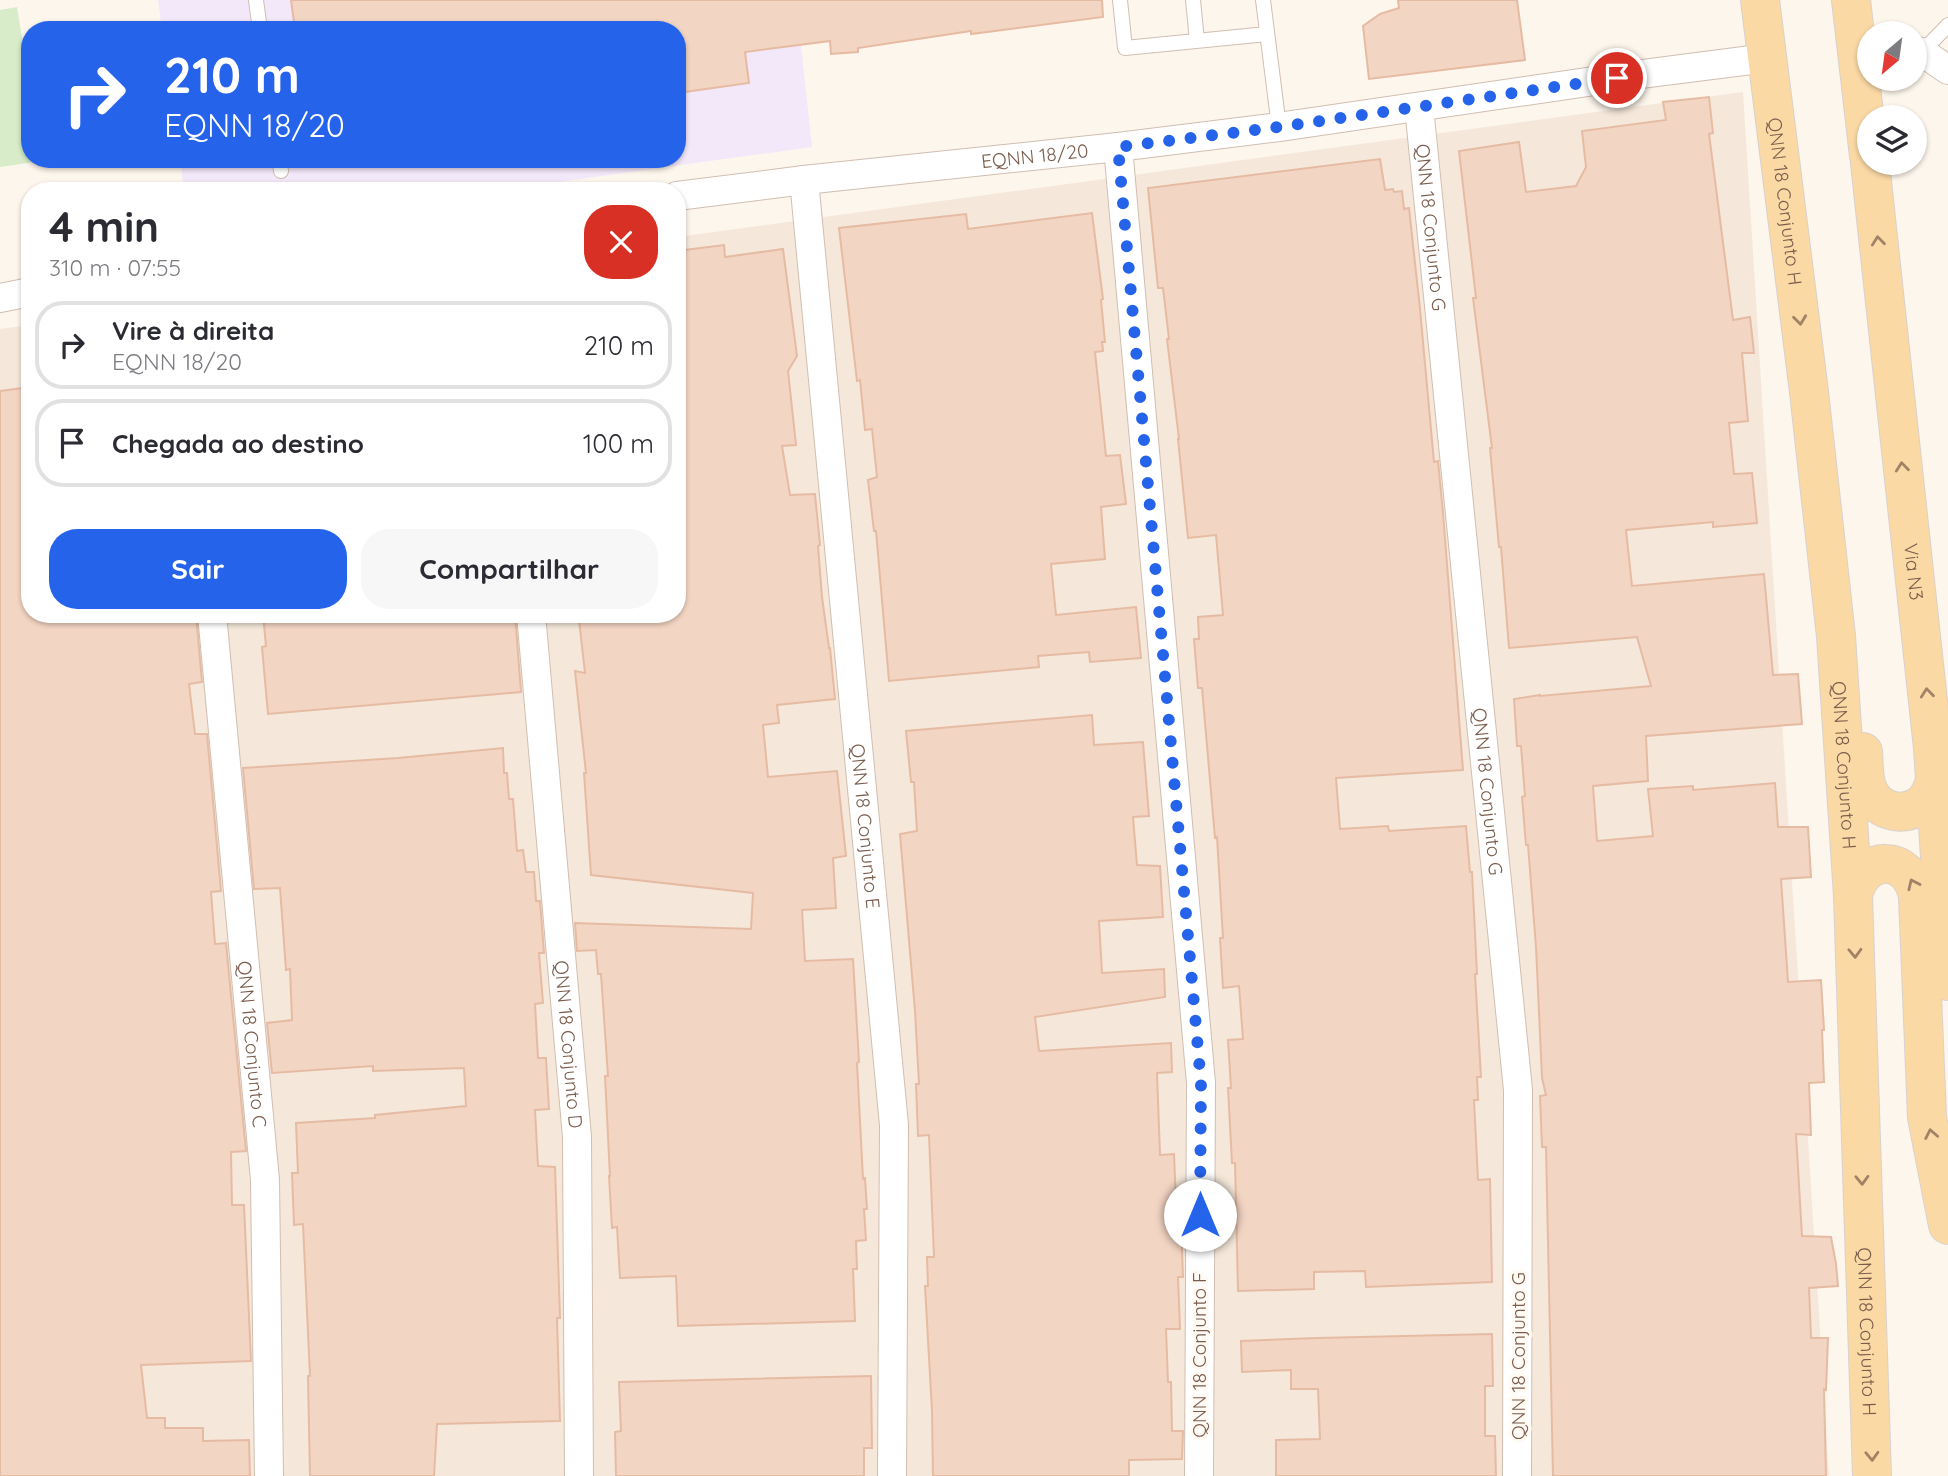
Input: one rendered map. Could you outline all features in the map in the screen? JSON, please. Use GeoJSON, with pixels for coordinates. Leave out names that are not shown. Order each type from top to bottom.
{"type":"FeatureCollection","features":[{"type":"Feature","properties":{"kind":"main road"},"geometry":{"type":"LineString","coordinates":[[1760,0],[1767,58]]}},
{"type":"Feature","properties":{"kind":"main road"},"geometry":{"type":"LineString","coordinates":[[1851,0],[1857,23]]}},
{"type":"Feature","properties":{"kind":"main road","name":"QNN 18 Conjunto H"},"geometry":{"type":"LineString","coordinates":[[1767,58],[1809,392],[1836,636],[1853,895],[1872,1476]]}},
{"type":"Feature","properties":{"kind":"main road","name":"Via N3"},"geometry":{"type":"LineString","coordinates":[[1871,175],[1938,761],[1944,844],[1948,981]]}},
{"type":"Feature","properties":{"kind":"main road"},"geometry":{"type":"LineString","coordinates":[[1809,392],[1849,544],[1867,790],[1873,800],[1894,812],[1920,806],[1929,796],[1938,761]]}},
{"type":"Feature","properties":{"kind":"main road"},"geometry":{"type":"LineString","coordinates":[[1853,895],[1856,883],[1863,873],[1874,866],[1887,864],[1899,867],[1910,874],[1916,885],[1919,897],[1927,1116],[1948,1225]]}},
{"type":"Feature","properties":{"kind":"street"},"geometry":{"type":"LineString","coordinates":[[1927,57],[1948,71]]}},
{"type":"Feature","properties":{"kind":"street","name":"EQNN 18/20"},"geometry":{"type":"LineString","coordinates":[[686,195],[1279,127],[1767,58]]}},
{"type":"Feature","properties":{"kind":"street","name":"QNN 18 Conjunto G"},"geometry":{"type":"LineString","coordinates":[[1419,107],[1518,1090],[1517,1476]]}},
{"type":"Feature","properties":{"kind":"street","name":"QNN 18 Conjunto F"},"geometry":{"type":"LineString","coordinates":[[1118,147],[1201,1083],[1199,1476]]}},
{"type":"Feature","properties":{"kind":"street","name":"QNN 18 Conjunto E"},"geometry":{"type":"LineString","coordinates":[[804,180],[894,1125],[892,1476]]}},
{"type":"Feature","properties":{"kind":"street"},"geometry":{"type":"LineString","coordinates":[[0,298],[21,294]]}},
{"type":"Feature","properties":{"kind":"street","name":"QNN 18 Conjunto C"},"geometry":{"type":"LineString","coordinates":[[213,623],[264,1180],[269,1476]]}},
{"type":"Feature","properties":{"kind":"street","name":"QNN 18 Conjunto D"},"geometry":{"type":"LineString","coordinates":[[532,623],[577,1137],[579,1476]]}},
{"type":"Feature","properties":{"kind":"lane"},"geometry":{"type":"LineString","coordinates":[[256,0],[259,21]]}},
{"type":"Feature","properties":{"kind":"lane"},"geometry":{"type":"LineString","coordinates":[[1120,0],[1125,48],[1267,34]]}},
{"type":"Feature","properties":{"kind":"lane"},"geometry":{"type":"LineString","coordinates":[[1193,0],[1197,41]]}},
{"type":"Feature","properties":{"kind":"lane"},"geometry":{"type":"LineString","coordinates":[[1263,0],[1279,127]]}},
{"type":"Feature","properties":{"kind":"lane"},"geometry":{"type":"LineString","coordinates":[[1927,43],[1948,25]]}},
{"type":"Feature","properties":{"kind":"shaded area"},"geometry":{"type":"Polygon","coordinates":[[[158,0],[796,0],[812,147],[686,164],[686,21],[161,21],[158,0]]]}},
{"type":"Feature","properties":{"kind":"shaded area"},"geometry":{"type":"Polygon","coordinates":[[[1743,92],[1829,1476],[0,1476],[0,329],[21,326],[21,623],[686,623],[686,236],[1743,92]]]}},
{"type":"Feature","properties":{"kind":"shaded area"},"geometry":{"type":"Polygon","coordinates":[[[181,168],[660,168],[558,182],[183,182],[181,168]]]}},
{"type":"Feature","properties":{"kind":"green space"},"geometry":{"type":"Polygon","coordinates":[[[17,7],[21,32],[21,164],[0,167],[0,10],[17,7]]]}},
{"type":"Feature","properties":{"kind":"building"},"geometry":{"type":"Polygon","coordinates":[[[291,0],[1102,0],[1103,17],[971,34],[971,31],[858,48],[858,52],[831,54],[830,41],[745,52],[749,83],[686,92],[686,21],[294,21],[291,0]]]}},
{"type":"Feature","properties":{"kind":"building"},"geometry":{"type":"Polygon","coordinates":[[[1398,0],[1517,0],[1525,60],[1369,79],[1363,26],[1380,14],[1399,8],[1398,0]]]}},
{"type":"Feature","properties":{"kind":"building"},"geometry":{"type":"Polygon","coordinates":[[[1709,97],[1713,133],[1709,134],[1733,320],[1750,317],[1754,353],[1742,353],[1748,421],[1729,423],[1734,474],[1752,473],[1757,523],[1713,527],[1713,522],[1626,530],[1632,586],[1764,574],[1773,675],[1798,674],[1802,724],[1646,736],[1648,781],[1593,786],[1597,841],[1653,836],[1648,789],[1693,786],[1693,790],[1775,783],[1778,827],[1808,827],[1811,877],[1781,879],[1788,982],[1821,980],[1824,1082],[1809,1083],[1811,1135],[1796,1134],[1802,1236],[1831,1237],[1838,1286],[1809,1288],[1811,1338],[1828,1338],[1826,1390],[1824,1389],[1826,1476],[1553,1476],[1546,1147],[1542,1147],[1540,1096],[1546,1095],[1542,1078],[1536,947],[1522,797],[1525,796],[1521,746],[1517,746],[1514,699],[1651,686],[1637,637],[1509,648],[1492,448],[1473,298],[1476,298],[1459,151],[1519,142],[1526,192],[1576,186],[1586,167],[1582,131],[1666,120],[1663,102],[1709,97]]]}},
{"type":"Feature","properties":{"kind":"building"},"geometry":{"type":"Polygon","coordinates":[[[1380,159],[1385,190],[1402,191],[1404,209],[1409,208],[1434,462],[1438,461],[1443,513],[1463,770],[1336,778],[1340,829],[1388,826],[1389,831],[1466,826],[1472,872],[1481,1077],[1477,1077],[1478,1100],[1474,1100],[1478,1180],[1490,1179],[1492,1282],[1366,1287],[1365,1271],[1314,1272],[1314,1289],[1238,1291],[1228,1040],[1243,1039],[1239,986],[1223,988],[1217,837],[1215,838],[1202,688],[1198,688],[1194,639],[1199,639],[1198,617],[1223,615],[1216,535],[1188,538],[1169,339],[1163,288],[1158,288],[1148,188],[1380,159]]]}},
{"type":"Feature","properties":{"kind":"building"},"geometry":{"type":"Polygon","coordinates":[[[1092,213],[1103,299],[1105,342],[1102,342],[1103,351],[1095,352],[1106,456],[1120,455],[1126,504],[1101,507],[1105,559],[1051,564],[1056,615],[1136,607],[1141,658],[1090,662],[1089,652],[1038,656],[1039,667],[889,681],[876,531],[868,480],[877,477],[872,429],[865,430],[839,228],[966,214],[968,229],[1092,213]]]}},
{"type":"Feature","properties":{"kind":"building"},"geometry":{"type":"Polygon","coordinates":[[[724,245],[725,257],[783,249],[797,356],[788,371],[796,445],[782,446],[790,495],[815,494],[822,597],[835,699],[777,705],[779,723],[763,725],[768,777],[837,771],[846,856],[833,858],[836,908],[802,910],[805,961],[853,959],[863,1179],[865,1178],[867,1209],[864,1209],[866,1240],[856,1241],[857,1269],[853,1269],[855,1321],[678,1326],[676,1276],[620,1278],[617,1227],[612,1228],[605,1076],[608,1076],[601,974],[598,974],[596,950],[577,951],[575,923],[751,929],[753,893],[591,875],[586,773],[575,671],[585,673],[579,623],[686,623],[686,250],[724,245]]]}},
{"type":"Feature","properties":{"kind":"building"},"geometry":{"type":"Polygon","coordinates":[[[21,388],[21,623],[197,623],[202,682],[189,684],[195,734],[207,734],[221,891],[211,892],[215,944],[226,943],[246,1151],[231,1152],[232,1205],[244,1205],[251,1361],[141,1365],[147,1418],[165,1418],[165,1428],[203,1428],[203,1441],[249,1440],[250,1476],[0,1476],[0,391],[21,388]]]}},
{"type":"Feature","properties":{"kind":"building"},"geometry":{"type":"Polygon","coordinates":[[[264,623],[516,623],[521,692],[268,714],[262,647],[266,646],[264,623]]]}},
{"type":"Feature","properties":{"kind":"building"},"geometry":{"type":"Polygon","coordinates":[[[1092,715],[1094,745],[1143,742],[1149,816],[1133,817],[1137,865],[1160,866],[1163,917],[1099,921],[1102,973],[1164,969],[1165,997],[1035,1017],[1039,1051],[1171,1043],[1172,1072],[1157,1073],[1160,1155],[1174,1154],[1177,1226],[1181,1226],[1183,1277],[1178,1277],[1180,1329],[1166,1329],[1172,1431],[1183,1431],[1182,1459],[1129,1460],[1129,1476],[933,1476],[925,1286],[928,1286],[927,1257],[934,1257],[929,1135],[918,1136],[916,1084],[919,1084],[915,1011],[900,834],[917,831],[914,782],[911,782],[906,731],[1092,715]]]}},
{"type":"Feature","properties":{"kind":"building"},"geometry":{"type":"Polygon","coordinates":[[[503,748],[509,799],[513,799],[517,851],[523,850],[526,872],[534,872],[536,901],[540,901],[544,953],[539,953],[543,1003],[535,1004],[538,1058],[546,1058],[549,1109],[535,1110],[538,1166],[555,1167],[560,1421],[437,1424],[434,1476],[310,1476],[310,1376],[303,1224],[294,1225],[292,1173],[298,1173],[296,1123],[375,1118],[375,1115],[466,1106],[464,1068],[373,1071],[373,1066],[272,1073],[267,1023],[292,1020],[290,969],[286,970],[280,888],[254,889],[243,768],[503,748]]]}},
{"type":"Feature","properties":{"kind":"building"},"geometry":{"type":"Polygon","coordinates":[[[1492,1334],[1493,1386],[1485,1386],[1485,1436],[1495,1436],[1496,1476],[1276,1476],[1276,1440],[1320,1439],[1318,1389],[1291,1389],[1291,1370],[1242,1372],[1241,1341],[1492,1334]]]}},
{"type":"Feature","properties":{"kind":"building"},"geometry":{"type":"Polygon","coordinates":[[[871,1376],[872,1448],[864,1448],[864,1476],[616,1476],[615,1432],[621,1431],[619,1382],[871,1376]]]}},
{"type":"Feature","properties":{"kind":"route"},"geometry":{"type":"LineString","coordinates":[[1200,1215],[1201,1083],[1118,147],[1279,127],[1617,78]]}}]}
